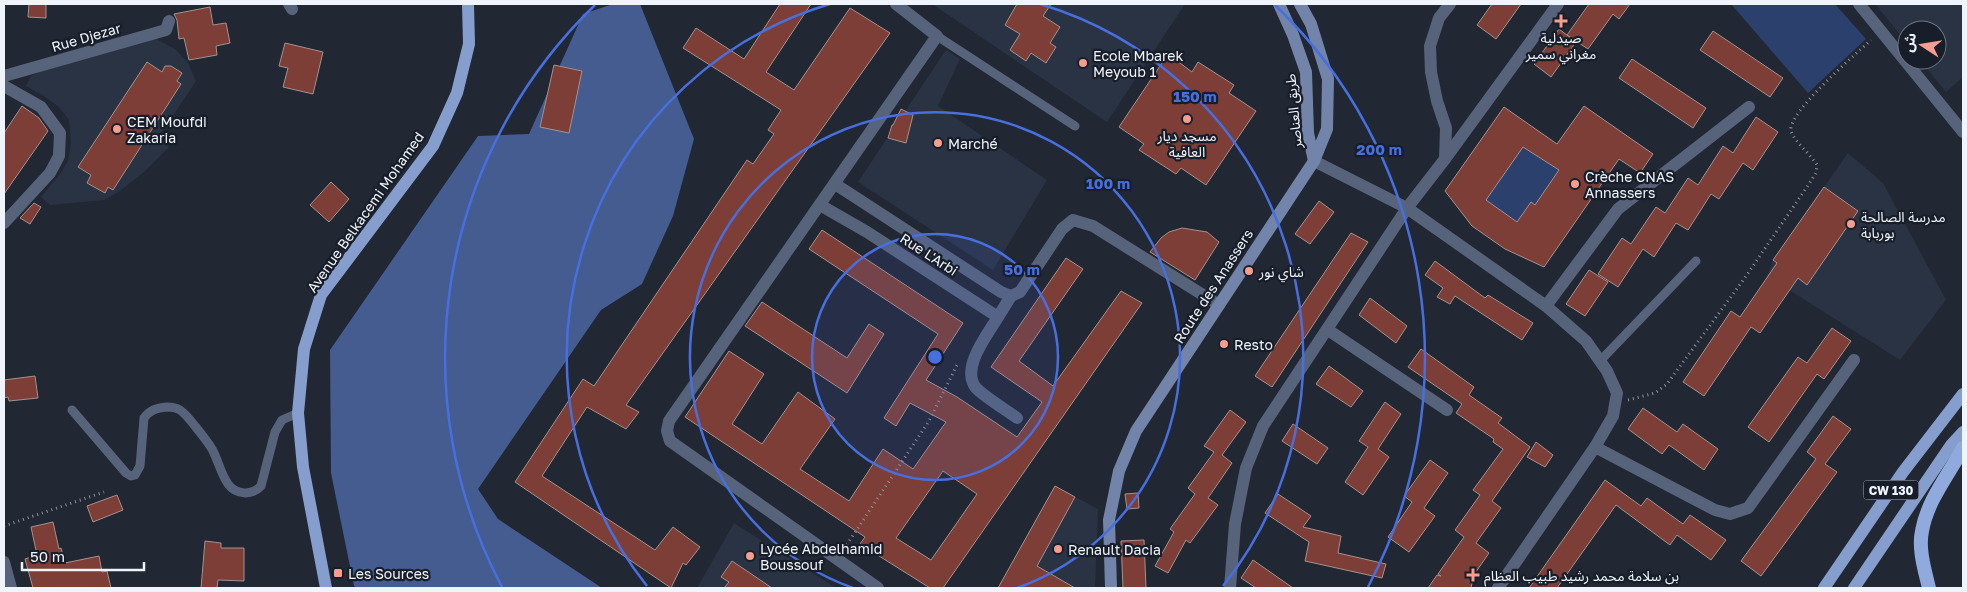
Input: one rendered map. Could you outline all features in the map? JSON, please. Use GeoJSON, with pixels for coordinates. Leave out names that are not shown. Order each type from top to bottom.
{"type":"FeatureCollection","features":[{"type":"Feature","properties":{"kind":"highway"},"geometry":{"type":"LineString","coordinates":[[1929,588],[1923,563],[1921,532],[1929,508],[1963,448]]}},
{"type":"Feature","properties":{"kind":"main road","name":"Avenue Belkacemi Mohamed"},"geometry":{"type":"LineString","coordinates":[[326,588],[303,467],[298,413],[304,349],[321,296],[433,146],[457,93],[469,44],[468,4]]}},
{"type":"Feature","properties":{"kind":"main road","name":"طريق العناصر"},"geometry":{"type":"LineString","coordinates":[[1279,4],[1293,35],[1306,72],[1308,133],[1314,160]]}},
{"type":"Feature","properties":{"kind":"main road","name":"Route des Anassers"},"geometry":{"type":"LineString","coordinates":[[1111,588],[1109,579],[1109,520],[1119,472],[1136,431],[1314,160],[1327,129],[1328,79],[1311,24],[1300,4]]}},
{"type":"Feature","properties":{"kind":"main road","name":"CW 130"},"geometry":{"type":"LineString","coordinates":[[1824,588],[1903,472],[1963,394]]}},
{"type":"Feature","properties":{"kind":"main road","name":"CW 130"},"geometry":{"type":"LineString","coordinates":[[1854,588],[1951,445],[1963,432]]}},
{"type":"Feature","properties":{"kind":"street"},"geometry":{"type":"LineString","coordinates":[[878,588],[670,441],[667,431],[670,421],[937,36],[896,4]]}},
{"type":"Feature","properties":{"kind":"street"},"geometry":{"type":"LineString","coordinates":[[1446,158],[1446,128],[1437,101],[1431,72],[1430,46],[1439,18],[1450,4]]}},
{"type":"Feature","properties":{"kind":"street"},"geometry":{"type":"LineString","coordinates":[[1230,588],[1235,524],[1246,468],[1262,426],[1328,330],[1407,208],[1446,158],[1558,4]]}},
{"type":"Feature","properties":{"kind":"street"},"geometry":{"type":"LineString","coordinates":[[1859,4],[1963,132]]}},
{"type":"Feature","properties":{"kind":"street","name":"Rue Djezar"},"geometry":{"type":"LineString","coordinates":[[4,76],[166,30],[169,21]]}},
{"type":"Feature","properties":{"kind":"street"},"geometry":{"type":"LineString","coordinates":[[4,86],[41,107],[60,133],[59,156],[50,173],[4,221]]}},
{"type":"Feature","properties":{"kind":"street"},"geometry":{"type":"LineString","coordinates":[[1546,306],[1618,209],[1749,107]]}},
{"type":"Feature","properties":{"kind":"street"},"geometry":{"type":"LineString","coordinates":[[1314,160],[1407,208],[1546,306],[1586,341],[1607,371],[1617,393],[1613,416],[1596,447],[1498,588]]}},
{"type":"Feature","properties":{"kind":"street"},"geometry":{"type":"LineString","coordinates":[[835,184],[1001,292],[1011,296]]}},
{"type":"Feature","properties":{"kind":"street","name":"Rue L'Arbi"},"geometry":{"type":"LineString","coordinates":[[820,206],[867,232],[998,318]]}},
{"type":"Feature","properties":{"kind":"street"},"geometry":{"type":"LineString","coordinates":[[1017,418],[976,388],[972,379],[971,368],[974,356],[1011,296],[1020,292],[1062,229],[1074,220],[1093,226],[1219,305]]}},
{"type":"Feature","properties":{"kind":"street"},"geometry":{"type":"LineString","coordinates":[[1328,330],[1447,410]]}},
{"type":"Feature","properties":{"kind":"street"},"geometry":{"type":"LineString","coordinates":[[1596,447],[1715,510],[1730,514],[1748,508],[1854,360]]}},
{"type":"Feature","properties":{"kind":"street"},"geometry":{"type":"LineString","coordinates":[[4,562],[11,588]]}},
{"type":"Feature","properties":{"kind":"lane"},"geometry":{"type":"LineString","coordinates":[[937,36],[1075,126]]}},
{"type":"Feature","properties":{"kind":"lane"},"geometry":{"type":"LineString","coordinates":[[1600,361],[1696,261]]}},
{"type":"Feature","properties":{"kind":"lane"},"geometry":{"type":"LineString","coordinates":[[72,410],[126,473],[131,476],[135,475],[140,466],[144,418],[148,412],[160,408],[178,408],[183,411],[201,432],[212,449],[228,484],[235,491],[243,493],[251,493],[258,490],[261,486],[275,432],[282,420],[298,413]]}},
{"type":"Feature","properties":{"kind":"path"},"geometry":{"type":"LineString","coordinates":[[1615,402],[1655,393],[1667,384],[1744,279],[1816,173],[1817,165],[1810,154],[1795,139],[1791,131],[1791,124],[1812,96],[1881,31]]}},
{"type":"Feature","properties":{"kind":"path"},"geometry":{"type":"LineString","coordinates":[[838,560],[929,421],[962,356],[974,356]]}},
{"type":"Feature","properties":{"kind":"path"},"geometry":{"type":"LineString","coordinates":[[4,526],[104,492]]}},
{"type":"Feature","properties":{"kind":"shaded area"},"geometry":{"type":"Polygon","coordinates":[[[613,4],[640,4],[694,139],[673,216],[642,284],[601,310],[478,489],[498,519],[602,588],[357,588],[354,586],[331,473],[330,350],[478,136],[529,134],[583,14],[613,4]]]}},
{"type":"Feature","properties":{"kind":"shaded area","name":"Ecole Mbarek Meyoub 1"},"geometry":{"type":"Polygon","coordinates":[[[932,4],[1185,4],[1107,122],[932,4]]]}},
{"type":"Feature","properties":{"kind":"shaded area"},"geometry":{"type":"Polygon","coordinates":[[[1731,4],[1835,4],[1866,39],[1808,93],[1731,4]]]}},
{"type":"Feature","properties":{"kind":"shaded area"},"geometry":{"type":"Polygon","coordinates":[[[1875,4],[1963,4],[1963,77],[1946,92],[1928,70],[1947,70],[1947,20],[1897,20],[1897,31],[1875,4]]]}},
{"type":"Feature","properties":{"kind":"shaded area","name":"CEM Moufdi Zakaria"},"geometry":{"type":"Polygon","coordinates":[[[154,38],[175,49],[188,63],[196,81],[158,138],[169,147],[144,172],[120,191],[104,200],[50,205],[41,197],[68,161],[71,143],[69,120],[58,106],[26,86],[31,76],[46,69],[154,38]]]}},
{"type":"Feature","properties":{"kind":"shaded area","name":"Marché"},"geometry":{"type":"Polygon","coordinates":[[[946,50],[960,59],[938,106],[1047,180],[993,270],[858,182],[946,50]]]}},
{"type":"Feature","properties":{"kind":"shaded area"},"geometry":{"type":"Polygon","coordinates":[[[1523,147],[1559,170],[1535,205],[1531,202],[1517,222],[1486,200],[1523,147]]]}},
{"type":"Feature","properties":{"kind":"shaded area","name":"مدرسة الصالحة بوربابة"},"geometry":{"type":"Polygon","coordinates":[[[1848,153],[1883,183],[1946,300],[1900,360],[1767,276],[1773,260],[1848,153]]]}},
{"type":"Feature","properties":{"kind":"shaded area","name":"Renault Dacia"},"geometry":{"type":"Polygon","coordinates":[[[1055,486],[1098,509],[1095,588],[998,588],[1055,486]]]}},
{"type":"Feature","properties":{"kind":"shaded area","name":"Lycée Abdelhamid Boussouf"},"geometry":{"type":"Polygon","coordinates":[[[734,523],[836,588],[697,588],[734,523]]]}},
{"type":"Feature","properties":{"kind":"building"},"geometry":{"type":"Polygon","coordinates":[[[29,4],[46,4],[46,18],[28,17],[29,4]]]}},
{"type":"Feature","properties":{"kind":"building"},"geometry":{"type":"Polygon","coordinates":[[[780,4],[811,4],[766,72],[794,90],[850,8],[890,33],[626,405],[639,412],[626,429],[587,407],[542,476],[655,550],[673,527],[700,547],[686,565],[683,563],[671,588],[515,482],[583,379],[594,386],[747,160],[753,164],[774,134],[768,130],[781,110],[683,48],[696,28],[744,59],[780,4]]]}},
{"type":"Feature","properties":{"kind":"building"},"geometry":{"type":"Polygon","coordinates":[[[1017,4],[1051,4],[1043,16],[1060,27],[1050,43],[1056,47],[1046,63],[1031,53],[1026,61],[1010,50],[1020,34],[1005,25],[1017,4]]]}},
{"type":"Feature","properties":{"kind":"building"},"geometry":{"type":"Polygon","coordinates":[[[1492,4],[1521,4],[1496,39],[1477,25],[1492,4]]]}},
{"type":"Feature","properties":{"kind":"building"},"geometry":{"type":"Polygon","coordinates":[[[1589,4],[1630,4],[1619,19],[1613,14],[1588,49],[1567,35],[1589,4]]]}},
{"type":"Feature","properties":{"kind":"building"},"geometry":{"type":"Polygon","coordinates":[[[210,7],[213,25],[226,23],[230,43],[216,46],[217,55],[189,60],[184,38],[179,39],[177,20],[174,14],[210,7]]]}},
{"type":"Feature","properties":{"kind":"building"},"geometry":{"type":"Polygon","coordinates":[[[1559,29],[1576,42],[1551,77],[1534,64],[1559,29]]]}},
{"type":"Feature","properties":{"kind":"building"},"geometry":{"type":"Polygon","coordinates":[[[1713,31],[1783,78],[1770,97],[1700,50],[1713,31]]]}},
{"type":"Feature","properties":{"kind":"building"},"geometry":{"type":"Polygon","coordinates":[[[285,43],[323,52],[313,94],[283,87],[288,68],[279,66],[285,43]]]}},
{"type":"Feature","properties":{"kind":"building","name":"مسجد ديار العافية"},"geometry":{"type":"Polygon","coordinates":[[[1168,54],[1192,72],[1198,62],[1234,85],[1229,93],[1256,111],[1206,185],[1181,168],[1176,174],[1139,150],[1144,144],[1119,127],[1168,54]]]}},
{"type":"Feature","properties":{"kind":"building"},"geometry":{"type":"Polygon","coordinates":[[[1632,59],[1706,108],[1693,128],[1619,78],[1632,59]]]}},
{"type":"Feature","properties":{"kind":"building"},"geometry":{"type":"Polygon","coordinates":[[[147,62],[162,72],[165,66],[171,66],[182,73],[177,81],[181,84],[113,190],[108,187],[105,193],[87,183],[91,175],[78,167],[147,62]]]}},
{"type":"Feature","properties":{"kind":"building"},"geometry":{"type":"Polygon","coordinates":[[[554,65],[582,71],[569,133],[540,127],[554,65]]]}},
{"type":"Feature","properties":{"kind":"building"},"geometry":{"type":"Polygon","coordinates":[[[22,106],[39,118],[48,131],[4,194],[4,133],[22,106]]]}},
{"type":"Feature","properties":{"kind":"building","name":"Crèche CNAS Annassers"},"geometry":{"type":"Polygon","coordinates":[[[1584,106],[1653,154],[1640,173],[1619,159],[1544,267],[1505,249],[1472,226],[1445,191],[1504,107],[1557,144],[1584,106]],[[1523,147],[1486,200],[1517,222],[1531,202],[1535,205],[1559,170],[1523,147]]]}},
{"type":"Feature","properties":{"kind":"building"},"geometry":{"type":"Polygon","coordinates":[[[901,109],[913,115],[906,143],[888,138],[892,125],[901,109]]]}},
{"type":"Feature","properties":{"kind":"building"},"geometry":{"type":"Polygon","coordinates":[[[1756,117],[1778,132],[1753,170],[1743,163],[1719,199],[1711,194],[1688,230],[1676,223],[1654,257],[1643,249],[1618,287],[1598,274],[1622,238],[1631,244],[1656,207],[1665,213],[1688,178],[1698,185],[1723,146],[1733,153],[1756,117]]]}},
{"type":"Feature","properties":{"kind":"building"},"geometry":{"type":"Polygon","coordinates":[[[331,182],[349,199],[329,222],[310,205],[331,182]]]}},
{"type":"Feature","properties":{"kind":"building"},"geometry":{"type":"Polygon","coordinates":[[[1824,187],[1858,211],[1807,285],[1798,278],[1760,333],[1751,327],[1704,396],[1683,382],[1731,311],[1740,317],[1777,263],[1773,260],[1824,187]]]}},
{"type":"Feature","properties":{"kind":"building"},"geometry":{"type":"Polygon","coordinates":[[[1319,201],[1334,212],[1310,244],[1295,234],[1319,201]]]}},
{"type":"Feature","properties":{"kind":"building"},"geometry":{"type":"Polygon","coordinates":[[[34,203],[41,207],[30,224],[20,218],[34,203]]]}},
{"type":"Feature","properties":{"kind":"building"},"geometry":{"type":"Polygon","coordinates":[[[1182,228],[1207,232],[1219,242],[1195,280],[1150,252],[1161,238],[1169,232],[1182,228]]]}},
{"type":"Feature","properties":{"kind":"building"},"geometry":{"type":"Polygon","coordinates":[[[822,230],[963,323],[926,380],[957,397],[1017,437],[1042,402],[991,367],[1066,258],[1083,269],[1019,361],[1053,386],[1121,291],[1142,303],[943,588],[930,588],[860,544],[865,537],[685,417],[729,351],[764,374],[732,424],[762,444],[798,392],[835,419],[800,469],[849,501],[883,449],[913,469],[946,422],[910,403],[896,426],[884,418],[938,334],[809,249],[822,230]],[[943,471],[896,538],[931,560],[977,494],[943,471]]]}},
{"type":"Feature","properties":{"kind":"building"},"geometry":{"type":"Polygon","coordinates":[[[1351,233],[1368,242],[1272,387],[1255,376],[1351,233]]]}},
{"type":"Feature","properties":{"kind":"building"},"geometry":{"type":"Polygon","coordinates":[[[1435,261],[1485,298],[1488,295],[1533,323],[1522,340],[1455,296],[1450,304],[1437,297],[1443,288],[1425,275],[1435,261]]]}},
{"type":"Feature","properties":{"kind":"building"},"geometry":{"type":"Polygon","coordinates":[[[1589,270],[1608,282],[1585,316],[1566,304],[1589,270]]]}},
{"type":"Feature","properties":{"kind":"building"},"geometry":{"type":"Polygon","coordinates":[[[1370,298],[1407,326],[1396,343],[1359,315],[1370,298]]]}},
{"type":"Feature","properties":{"kind":"building"},"geometry":{"type":"Polygon","coordinates":[[[762,302],[847,358],[869,324],[884,334],[847,393],[745,326],[762,302]]]}},
{"type":"Feature","properties":{"kind":"building"},"geometry":{"type":"Polygon","coordinates":[[[1832,328],[1851,341],[1824,379],[1817,374],[1769,442],[1748,427],[1798,357],[1807,363],[1832,328]]]}},
{"type":"Feature","properties":{"kind":"building"},"geometry":{"type":"Polygon","coordinates":[[[1421,349],[1474,387],[1469,395],[1502,418],[1498,423],[1530,447],[1492,501],[1501,508],[1476,543],[1489,553],[1469,582],[1472,583],[1471,588],[1428,588],[1437,575],[1441,576],[1438,574],[1464,537],[1455,530],[1480,495],[1473,490],[1503,449],[1493,442],[1494,439],[1456,413],[1462,404],[1408,367],[1421,349]]]}},
{"type":"Feature","properties":{"kind":"building"},"geometry":{"type":"Polygon","coordinates":[[[1329,366],[1363,391],[1351,407],[1316,384],[1329,366]]]}},
{"type":"Feature","properties":{"kind":"building"},"geometry":{"type":"Polygon","coordinates":[[[35,376],[38,398],[9,401],[8,397],[4,398],[4,380],[35,376]]]}},
{"type":"Feature","properties":{"kind":"building"},"geometry":{"type":"Polygon","coordinates":[[[1385,402],[1401,414],[1378,449],[1389,457],[1363,495],[1345,482],[1368,447],[1359,441],[1385,402]]]}},
{"type":"Feature","properties":{"kind":"building"},"geometry":{"type":"Polygon","coordinates":[[[1643,408],[1677,432],[1683,424],[1718,449],[1704,470],[1669,445],[1662,454],[1628,429],[1643,408]]]}},
{"type":"Feature","properties":{"kind":"building"},"geometry":{"type":"Polygon","coordinates":[[[1230,410],[1246,422],[1222,455],[1232,463],[1208,498],[1218,505],[1190,543],[1186,540],[1168,573],[1155,566],[1174,532],[1170,529],[1195,494],[1188,488],[1214,452],[1204,446],[1230,410]]]}},
{"type":"Feature","properties":{"kind":"building"},"geometry":{"type":"Polygon","coordinates":[[[1833,416],[1851,429],[1825,464],[1837,472],[1761,576],[1741,561],[1816,459],[1807,452],[1833,416]]]}},
{"type":"Feature","properties":{"kind":"building"},"geometry":{"type":"Polygon","coordinates":[[[1293,424],[1328,448],[1317,464],[1282,441],[1293,424]]]}},
{"type":"Feature","properties":{"kind":"building"},"geometry":{"type":"Polygon","coordinates":[[[1536,442],[1553,455],[1545,467],[1527,457],[1536,442]]]}},
{"type":"Feature","properties":{"kind":"building"},"geometry":{"type":"Polygon","coordinates":[[[1430,460],[1448,473],[1424,508],[1435,516],[1409,552],[1388,537],[1412,502],[1404,496],[1430,460]]]}},
{"type":"Feature","properties":{"kind":"building"},"geometry":{"type":"Polygon","coordinates":[[[1605,480],[1641,506],[1647,498],[1683,524],[1690,515],[1726,540],[1711,560],[1677,535],[1670,545],[1616,505],[1557,588],[1529,588],[1605,480]]]}},
{"type":"Feature","properties":{"kind":"building"},"geometry":{"type":"Polygon","coordinates":[[[1055,486],[1075,497],[1037,566],[1075,588],[998,588],[1055,486]]]}},
{"type":"Feature","properties":{"kind":"building"},"geometry":{"type":"Polygon","coordinates":[[[1138,493],[1139,508],[1127,509],[1125,494],[1138,493]]]}},
{"type":"Feature","properties":{"kind":"building"},"geometry":{"type":"Polygon","coordinates":[[[1278,494],[1311,516],[1303,527],[1341,536],[1338,553],[1386,564],[1382,578],[1305,561],[1309,542],[1265,513],[1278,494]]]}},
{"type":"Feature","properties":{"kind":"building"},"geometry":{"type":"Polygon","coordinates":[[[117,495],[123,510],[93,522],[87,506],[117,495]]]}},
{"type":"Feature","properties":{"kind":"building"},"geometry":{"type":"Polygon","coordinates":[[[53,522],[59,549],[61,548],[65,563],[99,556],[102,572],[107,571],[111,588],[33,588],[25,559],[37,555],[31,527],[53,522]]]}},
{"type":"Feature","properties":{"kind":"building"},"geometry":{"type":"Polygon","coordinates":[[[1144,540],[1146,588],[1123,588],[1121,541],[1144,540]]]}},
{"type":"Feature","properties":{"kind":"building"},"geometry":{"type":"Polygon","coordinates":[[[205,541],[221,543],[221,548],[244,548],[244,581],[218,580],[217,588],[201,588],[205,541]]]}},
{"type":"Feature","properties":{"kind":"building"},"geometry":{"type":"Polygon","coordinates":[[[1253,560],[1293,588],[1256,588],[1241,578],[1253,560]]]}},
{"type":"Feature","properties":{"kind":"building"},"geometry":{"type":"Polygon","coordinates":[[[732,561],[772,588],[724,588],[729,582],[721,577],[732,561]]]}},
{"type":"Feature","properties":{"kind":"place","name":"صيدلية مغراني سمير"},"geometry":{"type":"Point","coordinates":[1561,21]}},
{"type":"Feature","properties":{"kind":"place","name":"Ecole Mbarek Meyoub 1"},"geometry":{"type":"Point","coordinates":[1083,63]}},
{"type":"Feature","properties":{"kind":"place","name":"مسجد ديار العافية"},"geometry":{"type":"Point","coordinates":[1187,119]}},
{"type":"Feature","properties":{"kind":"place","name":"CEM Moufdi Zakaria"},"geometry":{"type":"Point","coordinates":[117,129]}},
{"type":"Feature","properties":{"kind":"place","name":"Marché"},"geometry":{"type":"Point","coordinates":[938,143]}},
{"type":"Feature","properties":{"kind":"place","name":"Crèche CNAS Annassers"},"geometry":{"type":"Point","coordinates":[1575,184]}},
{"type":"Feature","properties":{"kind":"place","name":"مدرسة الصالحة بوربابة"},"geometry":{"type":"Point","coordinates":[1851,224]}},
{"type":"Feature","properties":{"kind":"place","name":"شاي نور"},"geometry":{"type":"Point","coordinates":[1249,271]}},
{"type":"Feature","properties":{"kind":"place","name":"Resto"},"geometry":{"type":"Point","coordinates":[1224,344]}},
{"type":"Feature","properties":{"kind":"place","name":"Renault Dacia"},"geometry":{"type":"Point","coordinates":[1058,549]}},
{"type":"Feature","properties":{"kind":"place","name":"Lycée Abdelhamid Boussouf"},"geometry":{"type":"Point","coordinates":[750,556]}},
{"type":"Feature","properties":{"kind":"place","name":"Les Sources"},"geometry":{"type":"Point","coordinates":[338,573]}},
{"type":"Feature","properties":{"kind":"place","name":"بن سلامة محمد رشيد طبيب العظام"},"geometry":{"type":"Point","coordinates":[1473,575]}}]}
